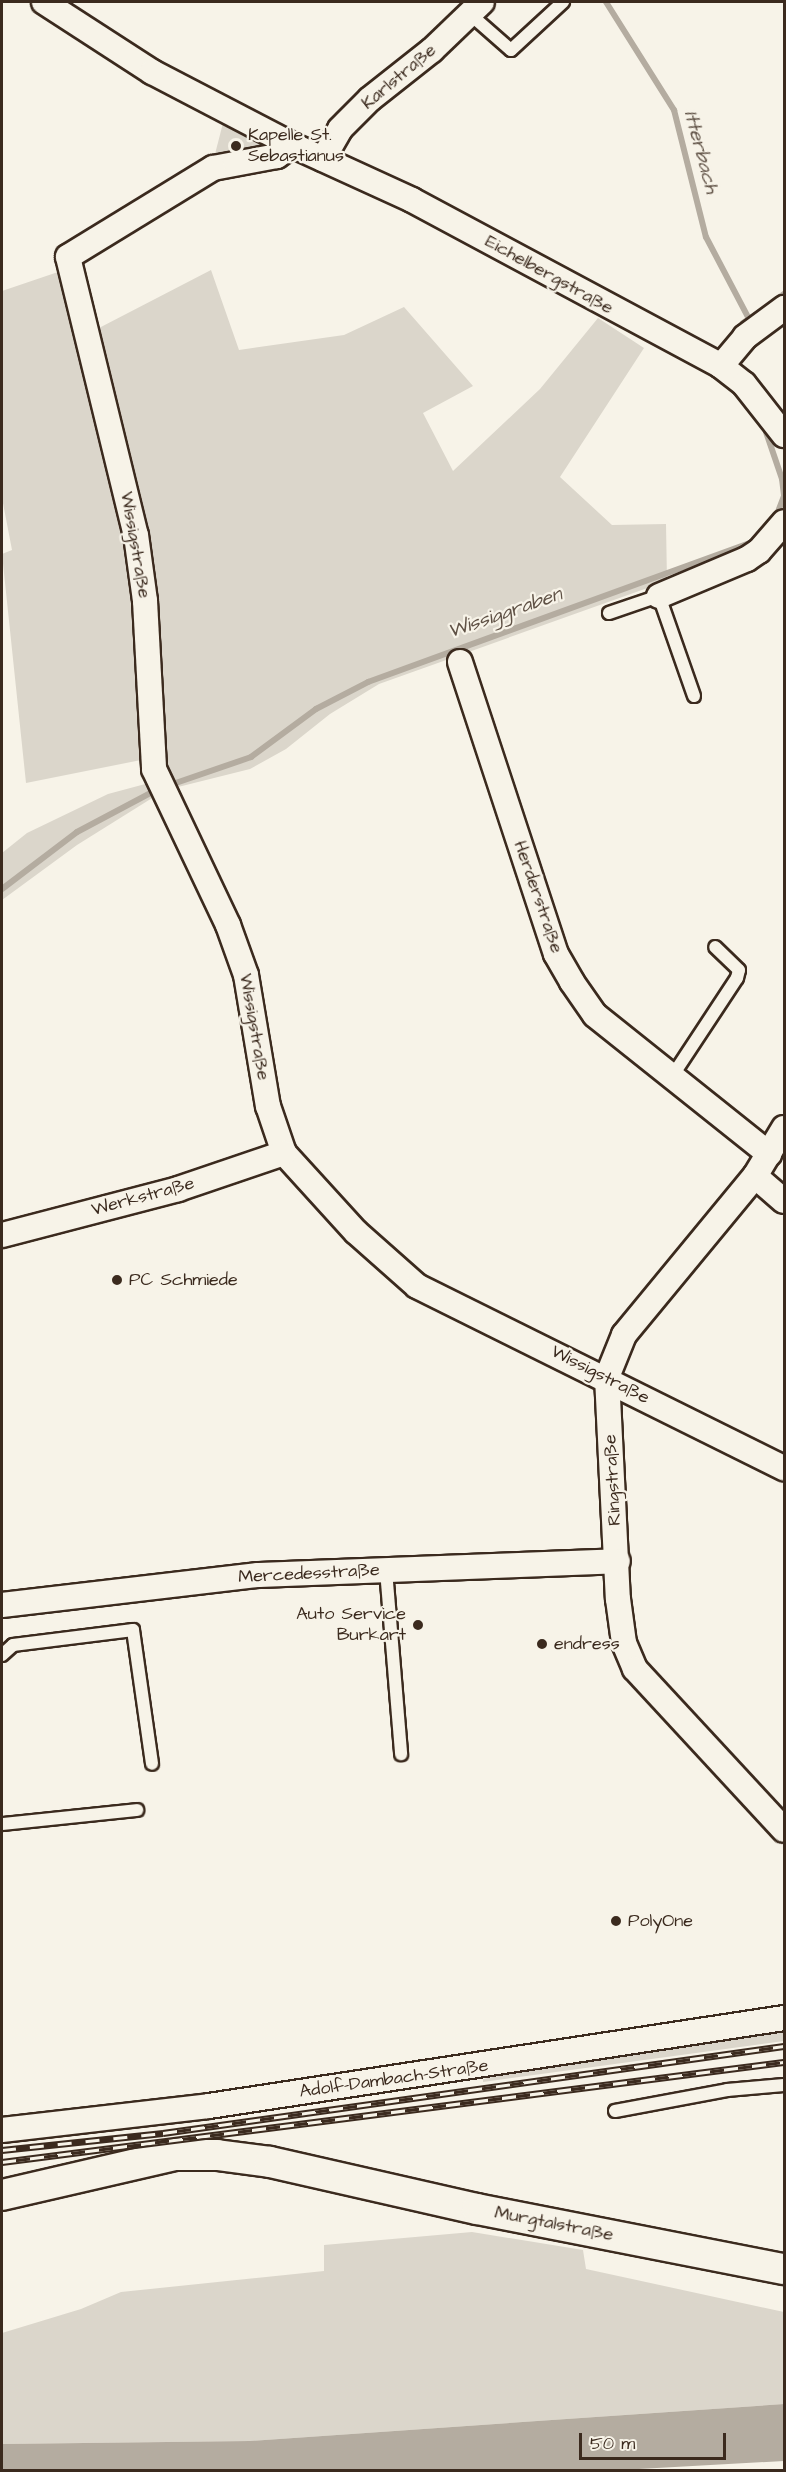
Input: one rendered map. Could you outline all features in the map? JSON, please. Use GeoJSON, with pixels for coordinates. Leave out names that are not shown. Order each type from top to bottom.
{"type":"FeatureCollection","features":[{"type":"Feature","properties":{"kind":"street","name":"Eichelbergstraße"},"geometry":{"type":"LineString","coordinates":[[44,2],[152,72],[292,145],[412,200],[721,366],[744,384],[784,435]]}},
{"type":"Feature","properties":{"kind":"street","name":"Karlstraße"},"geometry":{"type":"LineString","coordinates":[[323,159],[340,129],[370,99],[476,8]]}},
{"type":"Feature","properties":{"kind":"street","name":"Wissigstraße"},"geometry":{"type":"LineString","coordinates":[[292,145],[277,156],[213,168],[68,257],[136,535],[145,602],[154,769],[228,926],[246,975],[268,1106],[284,1154],[356,1232],[417,1286],[607,1377],[784,1468]]}},
{"type":"Feature","properties":{"kind":"street"},"geometry":{"type":"LineString","coordinates":[[721,366],[745,337],[784,308]]}},
{"type":"Feature","properties":{"kind":"street"},"geometry":{"type":"LineString","coordinates":[[659,596],[747,560],[759,551],[784,522]]}},
{"type":"Feature","properties":{"kind":"street","name":"Herderstraße"},"geometry":{"type":"LineString","coordinates":[[460,662],[555,954],[595,1015],[673,1075],[769,1154]]}},
{"type":"Feature","properties":{"kind":"street","name":"Ringstraße"},"geometry":{"type":"LineString","coordinates":[[784,1128],[755,1176],[624,1335],[607,1377],[618,1561],[618,1599],[624,1643],[635,1669],[784,1830]]}},
{"type":"Feature","properties":{"kind":"street","name":"Werkstraße"},"geometry":{"type":"LineString","coordinates":[[2,1236],[178,1189],[284,1154]]}},
{"type":"Feature","properties":{"kind":"street"},"geometry":{"type":"LineString","coordinates":[[755,1176],[784,1201]]}},
{"type":"Feature","properties":{"kind":"street","name":"Mercedesstraße"},"geometry":{"type":"LineString","coordinates":[[2,1605],[258,1575],[618,1561]]}},
{"type":"Feature","properties":{"kind":"street","name":"Adolf-Dambach-Straße"},"geometry":{"type":"LineString","coordinates":[[2,2130],[232,2103],[784,2018]]}},
{"type":"Feature","properties":{"kind":"street","name":"Murgtalstraße"},"geometry":{"type":"LineString","coordinates":[[2,2195],[175,2155],[217,2155],[270,2162],[325,2176],[784,2269]]}},
{"type":"Feature","properties":{"kind":"lane"},"geometry":{"type":"LineString","coordinates":[[476,8],[511,51],[564,2]]}},
{"type":"Feature","properties":{"kind":"lane"},"geometry":{"type":"LineString","coordinates":[[609,613],[659,596],[694,696]]}},
{"type":"Feature","properties":{"kind":"lane"},"geometry":{"type":"LineString","coordinates":[[673,1075],[737,978],[739,970],[715,947]]}},
{"type":"Feature","properties":{"kind":"lane"},"geometry":{"type":"LineString","coordinates":[[387,1570],[401,1754]]}},
{"type":"Feature","properties":{"kind":"lane"},"geometry":{"type":"LineString","coordinates":[[2,1655],[13,1645],[133,1630],[152,1764]]}},
{"type":"Feature","properties":{"kind":"lane"},"geometry":{"type":"LineString","coordinates":[[2,1824],[137,1810]]}},
{"type":"Feature","properties":{"kind":"lane"},"geometry":{"type":"LineString","coordinates":[[615,2111],[727,2090],[784,2085]]}},
{"type":"Feature","properties":{"kind":"shaded area"},"geometry":{"type":"Polygon","coordinates":[[[223,123],[260,140],[263,149],[214,158],[223,123]]]}},
{"type":"Feature","properties":{"kind":"shaded area"},"geometry":{"type":"Polygon","coordinates":[[[211,270],[239,350],[344,335],[404,307],[473,386],[423,413],[453,471],[540,389],[598,318],[644,348],[560,477],[612,525],[666,524],[667,581],[379,684],[330,714],[286,749],[250,769],[170,789],[143,504],[99,328],[211,270]]]}},
{"type":"Feature","properties":{"kind":"shaded area"},"geometry":{"type":"Polygon","coordinates":[[[58,272],[65,273],[130,530],[146,759],[26,783],[2,554],[12,550],[2,498],[2,291],[58,272]]]}},
{"type":"Feature","properties":{"kind":"shaded area"},"geometry":{"type":"Polygon","coordinates":[[[149,783],[157,795],[77,845],[2,900],[2,853],[27,833],[108,794],[149,783]]]}},
{"type":"Feature","properties":{"kind":"shaded area"},"geometry":{"type":"Polygon","coordinates":[[[784,2031],[784,2041],[483,2082],[483,2079],[537,2068],[784,2031]]]}},
{"type":"Feature","properties":{"kind":"shaded area"},"geometry":{"type":"Polygon","coordinates":[[[472,2232],[583,2250],[586,2269],[784,2312],[784,2404],[250,2441],[2,2444],[2,2333],[81,2309],[121,2292],[324,2271],[324,2245],[472,2232]]]}},
{"type":"Feature","properties":{"kind":"shaded area"},"geometry":{"type":"Polygon","coordinates":[[[784,2404],[784,2461],[621,2470],[2,2470],[2,2444],[250,2441],[784,2404]]]}},
{"type":"Feature","properties":{"kind":"waterway","name":"Itterbach"},"geometry":{"type":"LineString","coordinates":[[606,2],[674,110],[706,237],[749,319]]}},
{"type":"Feature","properties":{"kind":"waterway"},"geometry":{"type":"LineString","coordinates":[[773,302],[784,294]]}},
{"type":"Feature","properties":{"kind":"waterway"},"geometry":{"type":"LineString","coordinates":[[743,323],[762,310]]}},
{"type":"Feature","properties":{"kind":"waterway","name":"Wissiggraben"},"geometry":{"type":"LineString","coordinates":[[766,432],[782,479],[784,496],[776,517]]}},
{"type":"Feature","properties":{"kind":"waterway","name":"Wissiggraben"},"geometry":{"type":"LineString","coordinates":[[167,786],[251,757],[316,709],[368,682],[750,543]]}},
{"type":"Feature","properties":{"kind":"waterway","name":"Wissiggraben"},"geometry":{"type":"LineString","coordinates":[[2,889],[77,832],[158,789]]}},
{"type":"Feature","properties":{"kind":"railway"},"geometry":{"type":"LineString","coordinates":[[2,2150],[163,2133],[784,2046]]}},
{"type":"Feature","properties":{"kind":"railway"},"geometry":{"type":"LineString","coordinates":[[2,2162],[784,2062]]}},
{"type":"Feature","properties":{"kind":"place","name":"Kapelle St. Sebastianus"},"geometry":{"type":"Point","coordinates":[236,146]}},
{"type":"Feature","properties":{"kind":"place","name":"PC Schmiede"},"geometry":{"type":"Point","coordinates":[117,1280]}},
{"type":"Feature","properties":{"kind":"place","name":"Auto Service Burkart"},"geometry":{"type":"Point","coordinates":[418,1625]}},
{"type":"Feature","properties":{"kind":"place","name":"endress"},"geometry":{"type":"Point","coordinates":[542,1644]}},
{"type":"Feature","properties":{"kind":"place","name":"PolyOne"},"geometry":{"type":"Point","coordinates":[616,1921]}}]}
